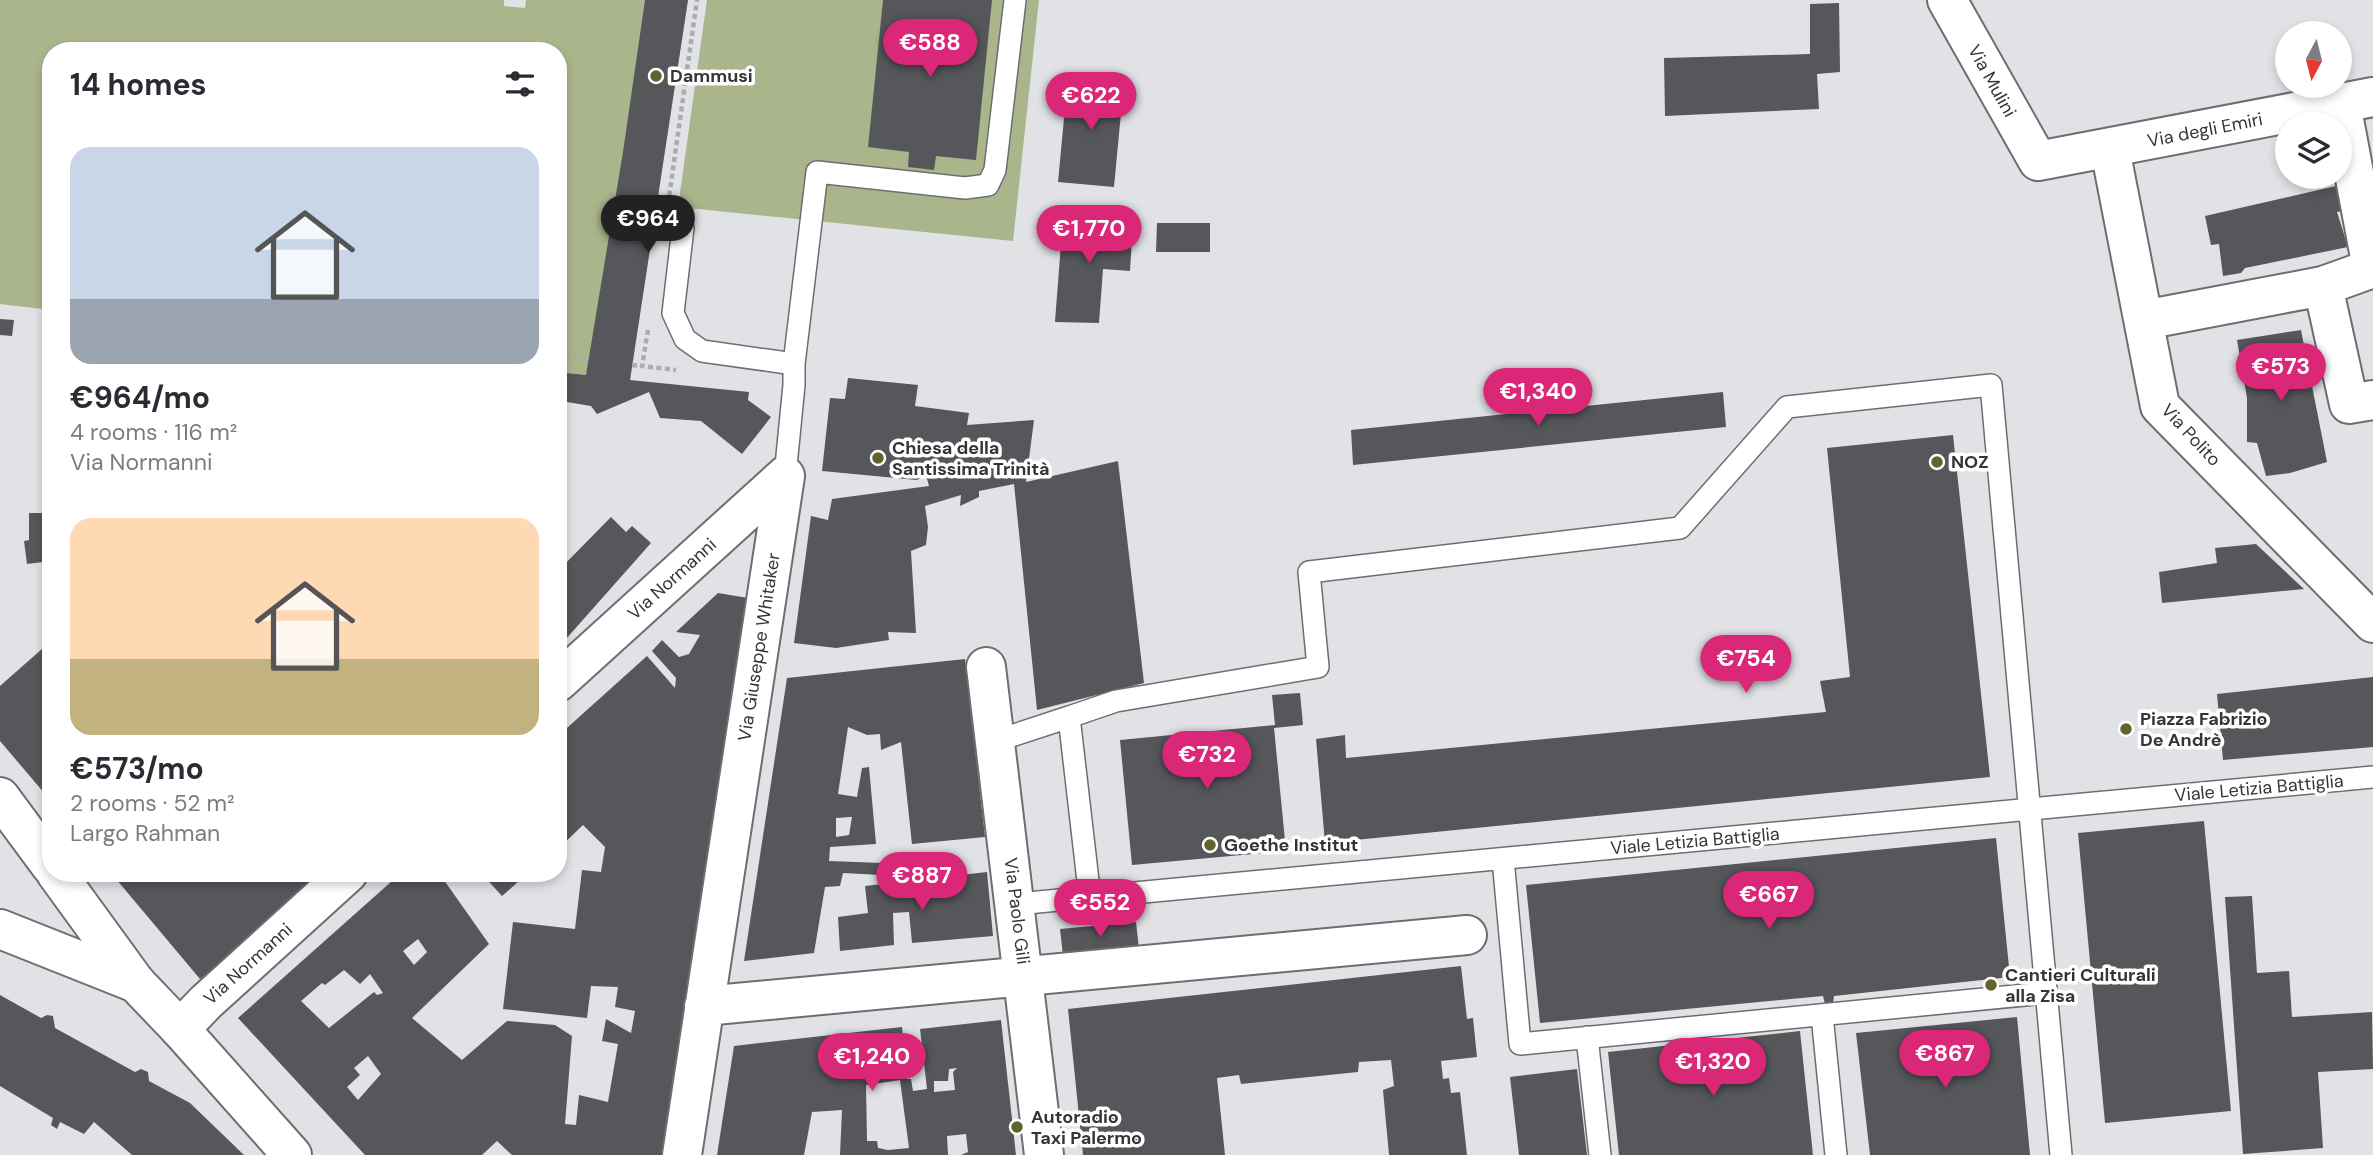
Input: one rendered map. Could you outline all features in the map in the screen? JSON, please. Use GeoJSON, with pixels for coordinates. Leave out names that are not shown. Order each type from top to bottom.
{"type":"FeatureCollection","features":[{"type":"Feature","properties":{"kind":"street","name":"Via Mulini"},"geometry":{"type":"LineString","coordinates":[[1947,0],[2038,161]]}},
{"type":"Feature","properties":{"kind":"street","name":"Via degli Emiri"},"geometry":{"type":"LineString","coordinates":[[2038,161],[2357,100]]}},
{"type":"Feature","properties":{"kind":"street"},"geometry":{"type":"LineString","coordinates":[[2144,320],[2323,286],[2372,268],[2357,100]]}},
{"type":"Feature","properties":{"kind":"street","name":"Via Polito"},"geometry":{"type":"LineString","coordinates":[[2110,149],[2160,406],[2373,623]]}},
{"type":"Feature","properties":{"kind":"street"},"geometry":{"type":"LineString","coordinates":[[2323,286],[2349,404],[2373,400]]}},
{"type":"Feature","properties":{"kind":"street","name":"Via Normanni"},"geometry":{"type":"LineString","coordinates":[[567,674],[785,476]]}},
{"type":"Feature","properties":{"kind":"street","name":"Via Giuseppe Whitaker"},"geometry":{"type":"LineString","coordinates":[[682,1155],[785,476]]}},
{"type":"Feature","properties":{"kind":"street","name":"Via Paolo Gili"},"geometry":{"type":"LineString","coordinates":[[986,667],[1025,976],[1044,1155]]}},
{"type":"Feature","properties":{"kind":"street"},"geometry":{"type":"LineString","coordinates":[[0,797],[42,854]]}},
{"type":"Feature","properties":{"kind":"street"},"geometry":{"type":"LineString","coordinates":[[63,882],[136,983],[292,1155]]}},
{"type":"Feature","properties":{"kind":"street","name":"Via Normanni"},"geometry":{"type":"LineString","coordinates":[[180,1029],[338,882]]}},
{"type":"Feature","properties":{"kind":"street"},"geometry":{"type":"LineString","coordinates":[[0,929],[136,983]]}},
{"type":"Feature","properties":{"kind":"street"},"geometry":{"type":"LineString","coordinates":[[704,1006],[1467,935]]}},
{"type":"Feature","properties":{"kind":"lane","name":"Via Giuseppe Whitaker"},"geometry":{"type":"LineString","coordinates":[[785,476],[794,364],[817,172],[965,188],[988,185],[995,170],[1015,0]]}},
{"type":"Feature","properties":{"kind":"lane"},"geometry":{"type":"LineString","coordinates":[[682,228],[673,313],[685,340],[702,351],[794,364]]}},
{"type":"Feature","properties":{"kind":"lane"},"geometry":{"type":"LineString","coordinates":[[996,741],[1116,701],[1318,667],[1299,572],[1680,528],[1787,407],[1992,386],[2061,1155]]}},
{"type":"Feature","properties":{"kind":"lane"},"geometry":{"type":"LineString","coordinates":[[1069,717],[1090,898]]}},
{"type":"Feature","properties":{"kind":"lane","name":"Viale Letizia Battiglia"},"geometry":{"type":"LineString","coordinates":[[1016,904],[2373,777]]}},
{"type":"Feature","properties":{"kind":"lane"},"geometry":{"type":"LineString","coordinates":[[1503,859],[1520,1044],[2045,993]]}},
{"type":"Feature","properties":{"kind":"lane"},"geometry":{"type":"LineString","coordinates":[[1822,1014],[1836,1155]]}},
{"type":"Feature","properties":{"kind":"lane"},"geometry":{"type":"LineString","coordinates":[[1587,1037],[1600,1155]]}},
{"type":"Feature","properties":{"kind":"path"},"geometry":{"type":"LineString","coordinates":[[567,356],[588,359]]}},
{"type":"Feature","properties":{"kind":"path"},"geometry":{"type":"LineString","coordinates":[[632,365],[642,366]]}},
{"type":"Feature","properties":{"kind":"green space"},"geometry":{"type":"Polygon","coordinates":[[[0,0],[504,0],[504,6],[525,8],[526,0],[688,0],[630,380],[567,373],[567,42],[42,42],[42,309],[0,304],[0,0]]]}},
{"type":"Feature","properties":{"kind":"green space"},"geometry":{"type":"Polygon","coordinates":[[[707,0],[1039,0],[1013,241],[678,207],[707,0]]]}},
{"type":"Feature","properties":{"kind":"building"},"geometry":{"type":"Polygon","coordinates":[[[645,0],[688,0],[630,380],[749,392],[748,400],[771,417],[742,454],[701,421],[660,418],[649,392],[597,414],[591,406],[567,402],[567,373],[586,375],[645,0]]]}},
{"type":"Feature","properties":{"kind":"building"},"geometry":{"type":"Polygon","coordinates":[[[883,0],[992,0],[976,160],[936,156],[934,170],[908,167],[909,152],[868,147],[883,0]]]}},
{"type":"Feature","properties":{"kind":"building"},"geometry":{"type":"Polygon","coordinates":[[[1839,3],[1840,72],[1817,74],[1819,109],[1665,116],[1664,58],[1810,54],[1810,4],[1839,3]]]}},
{"type":"Feature","properties":{"kind":"building"},"geometry":{"type":"Polygon","coordinates":[[[1068,76],[1124,81],[1114,187],[1058,182],[1068,76]]]}},
{"type":"Feature","properties":{"kind":"building"},"geometry":{"type":"Polygon","coordinates":[[[2323,189],[2337,189],[2342,211],[2337,212],[2348,247],[2245,268],[2241,273],[2223,276],[2219,244],[2211,245],[2205,216],[2323,189]]]}},
{"type":"Feature","properties":{"kind":"building"},"geometry":{"type":"Polygon","coordinates":[[[1063,217],[1133,222],[1130,271],[1103,269],[1099,323],[1055,322],[1063,217]]]}},
{"type":"Feature","properties":{"kind":"building"},"geometry":{"type":"Polygon","coordinates":[[[1157,223],[1210,223],[1210,252],[1156,252],[1157,223]]]}},
{"type":"Feature","properties":{"kind":"building"},"geometry":{"type":"Polygon","coordinates":[[[0,319],[14,320],[12,336],[0,335],[0,319]]]}},
{"type":"Feature","properties":{"kind":"building"},"geometry":{"type":"Polygon","coordinates":[[[2301,330],[2327,462],[2290,473],[2266,476],[2257,443],[2247,442],[2247,398],[2237,340],[2301,330]]]}},
{"type":"Feature","properties":{"kind":"building"},"geometry":{"type":"Polygon","coordinates":[[[848,378],[918,385],[915,406],[969,413],[967,425],[1034,420],[1026,482],[1118,461],[1144,683],[1037,710],[1014,484],[979,491],[979,497],[960,506],[961,495],[925,506],[928,527],[926,545],[911,551],[916,633],[888,632],[889,640],[836,648],[794,643],[811,516],[828,520],[832,499],[929,486],[926,475],[917,480],[822,471],[830,398],[845,399],[848,378]]]}},
{"type":"Feature","properties":{"kind":"building"},"geometry":{"type":"Polygon","coordinates":[[[1723,392],[1726,427],[1353,465],[1351,430],[1723,392]]]}},
{"type":"Feature","properties":{"kind":"building"},"geometry":{"type":"Polygon","coordinates":[[[1953,435],[1990,777],[1325,843],[1316,739],[1345,735],[1346,758],[1826,712],[1820,681],[1850,677],[1827,448],[1953,435]]]}},
{"type":"Feature","properties":{"kind":"building"},"geometry":{"type":"Polygon","coordinates":[[[29,513],[42,513],[42,562],[27,564],[24,541],[29,540],[29,513]]]}},
{"type":"Feature","properties":{"kind":"building"},"geometry":{"type":"Polygon","coordinates":[[[611,517],[626,532],[632,526],[651,543],[567,638],[567,562],[611,517]]]}},
{"type":"Feature","properties":{"kind":"building"},"geometry":{"type":"Polygon","coordinates":[[[2256,544],[2304,589],[2162,603],[2159,572],[2217,563],[2215,548],[2256,544]]]}},
{"type":"Feature","properties":{"kind":"building"},"geometry":{"type":"Polygon","coordinates":[[[718,593],[748,598],[667,1155],[512,1155],[497,1141],[482,1155],[365,1155],[238,1018],[391,882],[445,882],[489,944],[412,1018],[462,1060],[507,1021],[555,1025],[572,1036],[565,1124],[576,1125],[579,1095],[608,1102],[618,1044],[602,1041],[606,1019],[631,1033],[635,1011],[615,1007],[618,987],[591,986],[587,1018],[503,1009],[513,922],[575,929],[582,870],[601,872],[605,847],[583,825],[567,840],[567,728],[647,656],[675,688],[676,678],[652,651],[662,640],[679,657],[689,654],[700,635],[676,632],[718,593]],[[418,939],[403,951],[414,965],[427,952],[418,939]],[[344,970],[325,985],[322,983],[301,1001],[329,1028],[374,992],[377,995],[383,993],[370,974],[360,984],[344,970]],[[368,1056],[354,1068],[360,1075],[347,1087],[358,1100],[381,1074],[368,1056]]]}},
{"type":"Feature","properties":{"kind":"building"},"geometry":{"type":"Polygon","coordinates":[[[42,649],[42,790],[0,741],[0,686],[42,649]]]}},
{"type":"Feature","properties":{"kind":"building"},"geometry":{"type":"Polygon","coordinates":[[[965,659],[985,837],[912,844],[901,742],[881,750],[880,734],[867,735],[848,727],[838,794],[857,797],[862,768],[869,767],[876,844],[830,847],[829,861],[882,863],[881,875],[843,873],[840,886],[825,887],[814,953],[744,961],[787,678],[965,659]],[[852,817],[836,818],[836,837],[849,835],[852,817]]]}},
{"type":"Feature","properties":{"kind":"building"},"geometry":{"type":"Polygon","coordinates":[[[2373,677],[2373,747],[2223,760],[2217,694],[2373,677]]]}},
{"type":"Feature","properties":{"kind":"building"},"geometry":{"type":"Polygon","coordinates":[[[1300,693],[1303,725],[1274,728],[1286,851],[1132,865],[1120,740],[1275,725],[1272,695],[1300,693]]]}},
{"type":"Feature","properties":{"kind":"building"},"geometry":{"type":"Polygon","coordinates":[[[2204,821],[2231,1111],[2105,1123],[2078,833],[2204,821]]]}},
{"type":"Feature","properties":{"kind":"building"},"geometry":{"type":"Polygon","coordinates":[[[1996,838],[2010,977],[1834,996],[1833,1004],[1825,1004],[1823,996],[1540,1023],[1526,885],[1996,838]]]}},
{"type":"Feature","properties":{"kind":"building"},"geometry":{"type":"Polygon","coordinates":[[[987,872],[993,936],[912,943],[909,912],[893,913],[894,945],[840,951],[838,917],[868,913],[865,886],[987,872]]]}},
{"type":"Feature","properties":{"kind":"building"},"geometry":{"type":"Polygon","coordinates":[[[119,882],[322,882],[301,902],[200,979],[119,882]]]}},
{"type":"Feature","properties":{"kind":"building"},"geometry":{"type":"Polygon","coordinates":[[[489,882],[518,882],[502,896],[489,882]]]}},
{"type":"Feature","properties":{"kind":"building"},"geometry":{"type":"Polygon","coordinates":[[[2252,896],[2257,973],[2289,971],[2292,1017],[2372,1012],[2373,1069],[2318,1072],[2323,1148],[2243,1154],[2225,897],[2252,896]]]}},
{"type":"Feature","properties":{"kind":"building"},"geometry":{"type":"Polygon","coordinates":[[[1136,922],[1139,949],[1063,956],[1060,929],[1136,922]]]}},
{"type":"Feature","properties":{"kind":"building"},"geometry":{"type":"Polygon","coordinates":[[[1461,966],[1467,1019],[1473,1018],[1477,1057],[1441,1061],[1443,1079],[1449,1078],[1451,1093],[1460,1092],[1467,1155],[1389,1155],[1383,1090],[1394,1086],[1391,1060],[1359,1062],[1358,1072],[1241,1084],[1239,1075],[1217,1078],[1225,1155],[1083,1155],[1068,1009],[1461,966]]]}},
{"type":"Feature","properties":{"kind":"building"},"geometry":{"type":"Polygon","coordinates":[[[0,995],[41,1018],[53,1016],[55,1028],[135,1072],[141,1069],[148,1072],[149,1081],[190,1103],[244,1155],[132,1155],[94,1122],[84,1134],[60,1122],[57,1129],[51,1125],[53,1118],[0,1086],[0,995]]]}},
{"type":"Feature","properties":{"kind":"building"},"geometry":{"type":"Polygon","coordinates":[[[2017,1017],[2030,1155],[1870,1155],[1856,1033],[2017,1017]]]}},
{"type":"Feature","properties":{"kind":"building"},"geometry":{"type":"Polygon","coordinates":[[[1001,1020],[1016,1155],[961,1155],[968,1152],[966,1134],[947,1136],[948,1155],[840,1155],[842,1110],[812,1112],[804,1155],[717,1155],[734,1046],[902,1027],[907,1079],[911,1079],[913,1091],[927,1089],[920,1029],[1001,1020]],[[957,1068],[949,1069],[948,1081],[934,1081],[934,1092],[955,1090],[953,1072],[957,1068]],[[900,1080],[866,1085],[867,1141],[877,1141],[878,1148],[909,1148],[900,1080]]]}},
{"type":"Feature","properties":{"kind":"building"},"geometry":{"type":"Polygon","coordinates":[[[1800,1031],[1813,1155],[1619,1155],[1608,1052],[1800,1031]]]}},
{"type":"Feature","properties":{"kind":"building"},"geometry":{"type":"Polygon","coordinates":[[[1577,1069],[1587,1155],[1519,1155],[1510,1077],[1577,1069]]]}},
{"type":"Feature","properties":{"kind":"place","name":"Dammusi"},"geometry":{"type":"Point","coordinates":[656,76]}},
{"type":"Feature","properties":{"kind":"place","name":"Chiesa della Santissima Trinità"},"geometry":{"type":"Point","coordinates":[878,458]}},
{"type":"Feature","properties":{"kind":"place","name":"NOZ"},"geometry":{"type":"Point","coordinates":[1937,462]}},
{"type":"Feature","properties":{"kind":"place","name":"Piazza Fabrizio De Andrè"},"geometry":{"type":"Point","coordinates":[2126,729]}},
{"type":"Feature","properties":{"kind":"place","name":"Goethe Institut"},"geometry":{"type":"Point","coordinates":[1210,845]}},
{"type":"Feature","properties":{"kind":"place","name":"Cantieri Culturali alla Zisa"},"geometry":{"type":"Point","coordinates":[1991,985]}},
{"type":"Feature","properties":{"kind":"place","name":"Autoradio Taxi Palermo"},"geometry":{"type":"Point","coordinates":[1017,1127]}}]}
